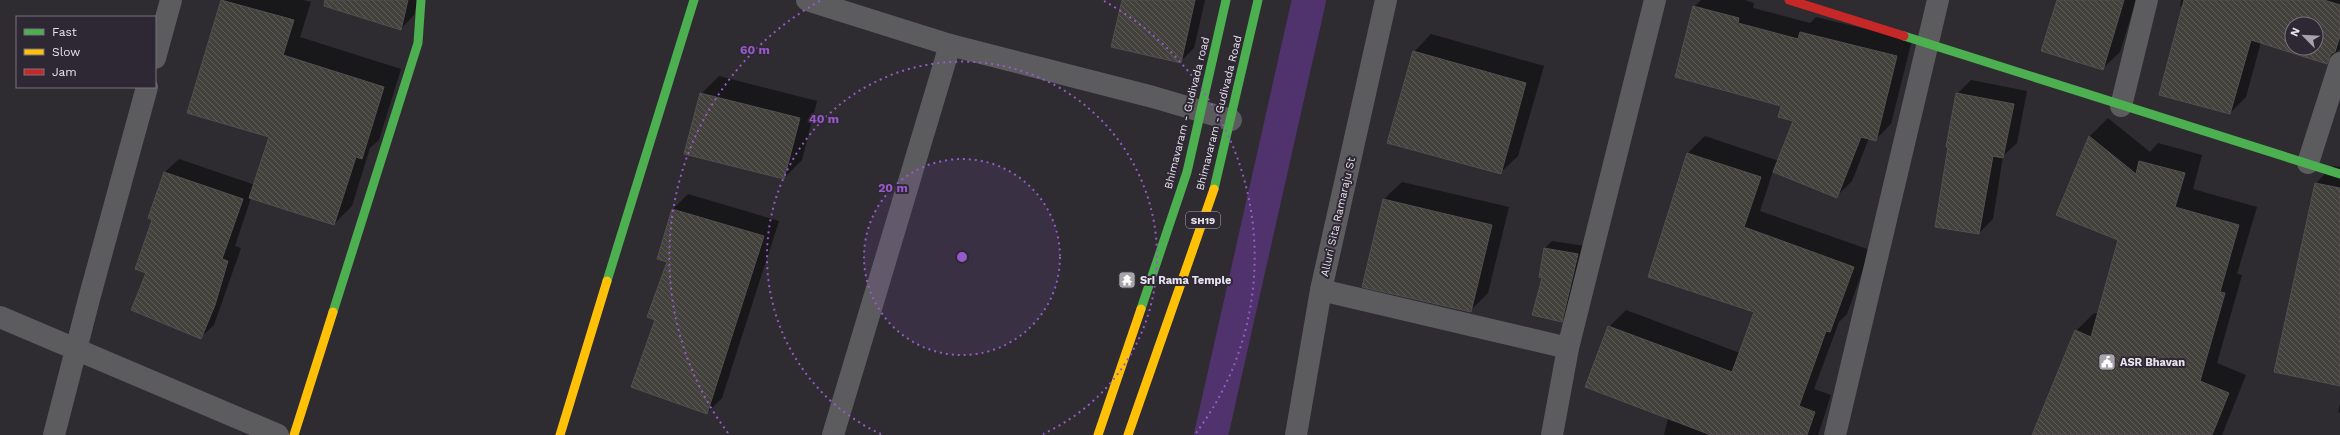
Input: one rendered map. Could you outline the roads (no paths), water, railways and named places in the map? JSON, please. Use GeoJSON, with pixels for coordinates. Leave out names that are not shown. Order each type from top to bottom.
{"type":"FeatureCollection","features":[{"type":"Feature","properties":{"kind":"street"},"geometry":{"type":"LineString","coordinates":[[156,54],[171,0]]}},
{"type":"Feature","properties":{"kind":"street"},"geometry":{"type":"LineString","coordinates":[[294,435],[418,43],[421,0]]}},
{"type":"Feature","properties":{"kind":"street"},"geometry":{"type":"LineString","coordinates":[[560,435],[694,0]]}},
{"type":"Feature","properties":{"kind":"street"},"geometry":{"type":"LineString","coordinates":[[807,0],[950,45],[1201,110],[1231,120]]}},
{"type":"Feature","properties":{"kind":"street","name":"Bhimavaram - Gudivada road"},"geometry":{"type":"LineString","coordinates":[[1098,435],[1187,172],[1226,0]]}},
{"type":"Feature","properties":{"kind":"street","name":"Bhimavaram - Gudivada Road"},"geometry":{"type":"LineString","coordinates":[[1128,435],[1217,181],[1258,0]]}},
{"type":"Feature","properties":{"kind":"street","name":"Alluri Sita Ramaraju St"},"geometry":{"type":"LineString","coordinates":[[1296,435],[1321,290],[1386,0]]}},
{"type":"Feature","properties":{"kind":"street"},"geometry":{"type":"LineString","coordinates":[[1552,435],[1568,348],[1655,0]]}},
{"type":"Feature","properties":{"kind":"street"},"geometry":{"type":"LineString","coordinates":[[1789,0],[2340,174]]}},
{"type":"Feature","properties":{"kind":"street"},"geometry":{"type":"LineString","coordinates":[[1835,435],[1938,0]]}},
{"type":"Feature","properties":{"kind":"street"},"geometry":{"type":"LineString","coordinates":[[2121,106],[2147,0]]}},
{"type":"Feature","properties":{"kind":"street"},"geometry":{"type":"LineString","coordinates":[[833,435],[950,45]]}},
{"type":"Feature","properties":{"kind":"street"},"geometry":{"type":"LineString","coordinates":[[2308,163],[2340,63]]}},
{"type":"Feature","properties":{"kind":"street"},"geometry":{"type":"LineString","coordinates":[[54,435],[147,88]]}},
{"type":"Feature","properties":{"kind":"street"},"geometry":{"type":"LineString","coordinates":[[1321,290],[1568,348]]}},
{"type":"Feature","properties":{"kind":"street"},"geometry":{"type":"LineString","coordinates":[[0,317],[278,435]]}},
{"type":"Feature","properties":{"kind":"waterway"},"geometry":{"type":"LineString","coordinates":[[1211,435],[1309,0]]}},
{"type":"Feature","properties":{"kind":"place","name":"Sri Rama Temple"},"geometry":{"type":"Point","coordinates":[1127,280]}},
{"type":"Feature","properties":{"kind":"place","name":"ASR Bhavan"},"geometry":{"type":"Point","coordinates":[2107,362]}}]}
